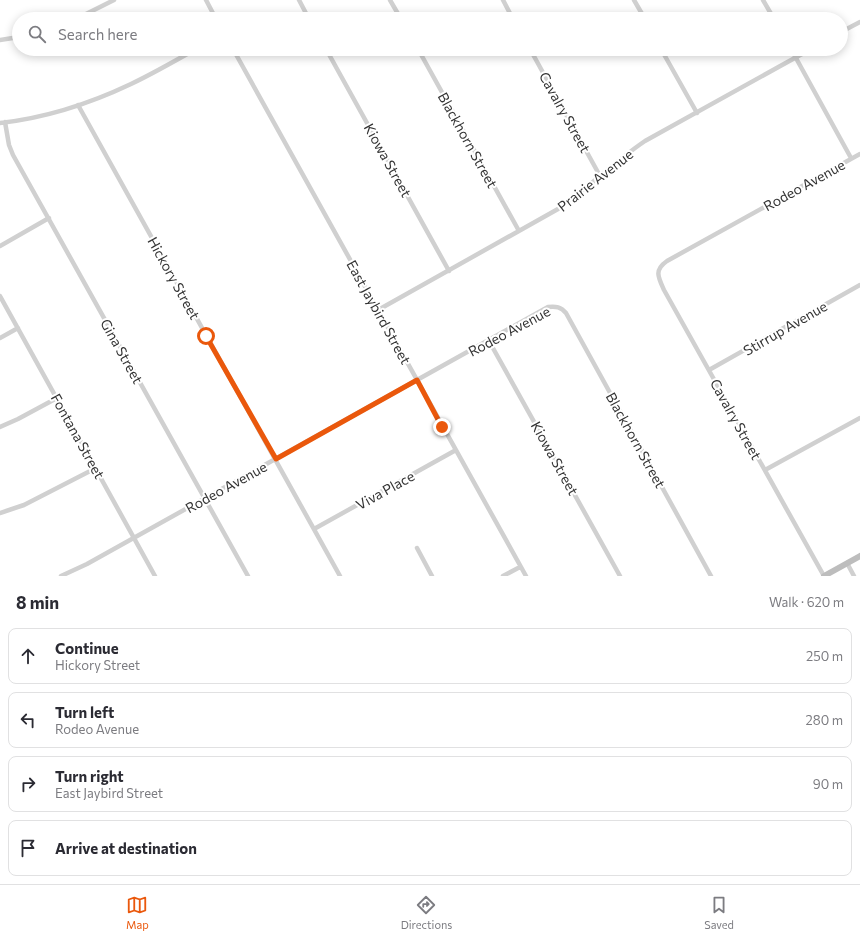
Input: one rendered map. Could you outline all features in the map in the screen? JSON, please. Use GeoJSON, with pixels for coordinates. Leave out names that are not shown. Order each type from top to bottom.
{"type":"FeatureCollection","features":[{"type":"Feature","properties":{"kind":"main road"},"geometry":{"type":"LineString","coordinates":[[824,576],[860,556]]}},
{"type":"Feature","properties":{"kind":"street"},"geometry":{"type":"LineString","coordinates":[[90,12],[114,0]]}},
{"type":"Feature","properties":{"kind":"street"},"geometry":{"type":"LineString","coordinates":[[206,0],[212,12]]}},
{"type":"Feature","properties":{"kind":"street"},"geometry":{"type":"LineString","coordinates":[[299,0],[305,12]]}},
{"type":"Feature","properties":{"kind":"street"},"geometry":{"type":"LineString","coordinates":[[390,0],[397,12]]}},
{"type":"Feature","properties":{"kind":"street"},"geometry":{"type":"LineString","coordinates":[[503,0],[509,12]]}},
{"type":"Feature","properties":{"kind":"street"},"geometry":{"type":"LineString","coordinates":[[634,0],[641,12]]}},
{"type":"Feature","properties":{"kind":"street"},"geometry":{"type":"LineString","coordinates":[[763,0],[770,12]]}},
{"type":"Feature","properties":{"kind":"street"},"geometry":{"type":"LineString","coordinates":[[848,28],[860,22]]}},
{"type":"Feature","properties":{"kind":"street"},"geometry":{"type":"LineString","coordinates":[[0,40],[12,37]]}},
{"type":"Feature","properties":{"kind":"street"},"geometry":{"type":"LineString","coordinates":[[3,123],[47,114],[78,105],[132,84],[183,56]]}},
{"type":"Feature","properties":{"kind":"street","name":"East Jaybird Street"},"geometry":{"type":"LineString","coordinates":[[237,56],[526,576]]}},
{"type":"Feature","properties":{"kind":"street","name":"Kiowa Street"},"geometry":{"type":"LineString","coordinates":[[330,56],[449,271]]}},
{"type":"Feature","properties":{"kind":"street","name":"Blackhorn Street"},"geometry":{"type":"LineString","coordinates":[[422,56],[519,231]]}},
{"type":"Feature","properties":{"kind":"street","name":"Cavalry Street"},"geometry":{"type":"LineString","coordinates":[[534,56],[600,176]]}},
{"type":"Feature","properties":{"kind":"street"},"geometry":{"type":"LineString","coordinates":[[666,56],[697,113]]}},
{"type":"Feature","properties":{"kind":"street","name":"Prairie Avenue"},"geometry":{"type":"LineString","coordinates":[[378,310],[558,210],[629,152],[799,56]]}},
{"type":"Feature","properties":{"kind":"street"},"geometry":{"type":"LineString","coordinates":[[796,58],[852,158]]}},
{"type":"Feature","properties":{"kind":"street","name":"Hickory Street"},"geometry":{"type":"LineString","coordinates":[[78,105],[340,576]]}},
{"type":"Feature","properties":{"kind":"street","name":"Gina Street"},"geometry":{"type":"LineString","coordinates":[[3,123],[13,155],[248,576]]}},
{"type":"Feature","properties":{"kind":"street","name":"Rodeo Avenue"},"geometry":{"type":"LineString","coordinates":[[665,262],[860,154]]}},
{"type":"Feature","properties":{"kind":"street"},"geometry":{"type":"LineString","coordinates":[[0,246],[49,218]]}},
{"type":"Feature","properties":{"kind":"street","name":"Cavalry Street"},"geometry":{"type":"LineString","coordinates":[[665,262],[658,270],[659,281],[824,576]]}},
{"type":"Feature","properties":{"kind":"street","name":"Stirrup Avenue"},"geometry":{"type":"LineString","coordinates":[[709,370],[860,285]]}},
{"type":"Feature","properties":{"kind":"street","name":"Fontana Street"},"geometry":{"type":"LineString","coordinates":[[0,296],[155,576]]}},
{"type":"Feature","properties":{"kind":"street","name":"Rodeo Avenue"},"geometry":{"type":"LineString","coordinates":[[63,576],[205,499],[548,307],[558,307]]}},
{"type":"Feature","properties":{"kind":"street","name":"Blackhorn Street"},"geometry":{"type":"LineString","coordinates":[[558,307],[566,313],[711,576]]}},
{"type":"Feature","properties":{"kind":"street"},"geometry":{"type":"LineString","coordinates":[[0,338],[18,328]]}},
{"type":"Feature","properties":{"kind":"street","name":"Kiowa Street"},"geometry":{"type":"LineString","coordinates":[[489,340],[620,576]]}},
{"type":"Feature","properties":{"kind":"street"},"geometry":{"type":"LineString","coordinates":[[0,427],[57,398]]}},
{"type":"Feature","properties":{"kind":"street"},"geometry":{"type":"LineString","coordinates":[[765,470],[860,418]]}},
{"type":"Feature","properties":{"kind":"street","name":"Viva Place"},"geometry":{"type":"LineString","coordinates":[[314,529],[456,450]]}},
{"type":"Feature","properties":{"kind":"street"},"geometry":{"type":"LineString","coordinates":[[0,513],[24,506],[96,468]]}},
{"type":"Feature","properties":{"kind":"street"},"geometry":{"type":"LineString","coordinates":[[417,548],[432,576]]}},
{"type":"Feature","properties":{"kind":"street"},"geometry":{"type":"LineString","coordinates":[[847,563],[854,576]]}},
{"type":"Feature","properties":{"kind":"street"},"geometry":{"type":"LineString","coordinates":[[503,576],[520,566]]}},
{"type":"Feature","properties":{"kind":"route"},"geometry":{"type":"LineString","coordinates":[[206,336],[276,459],[417,380],[442,427]]}}]}
